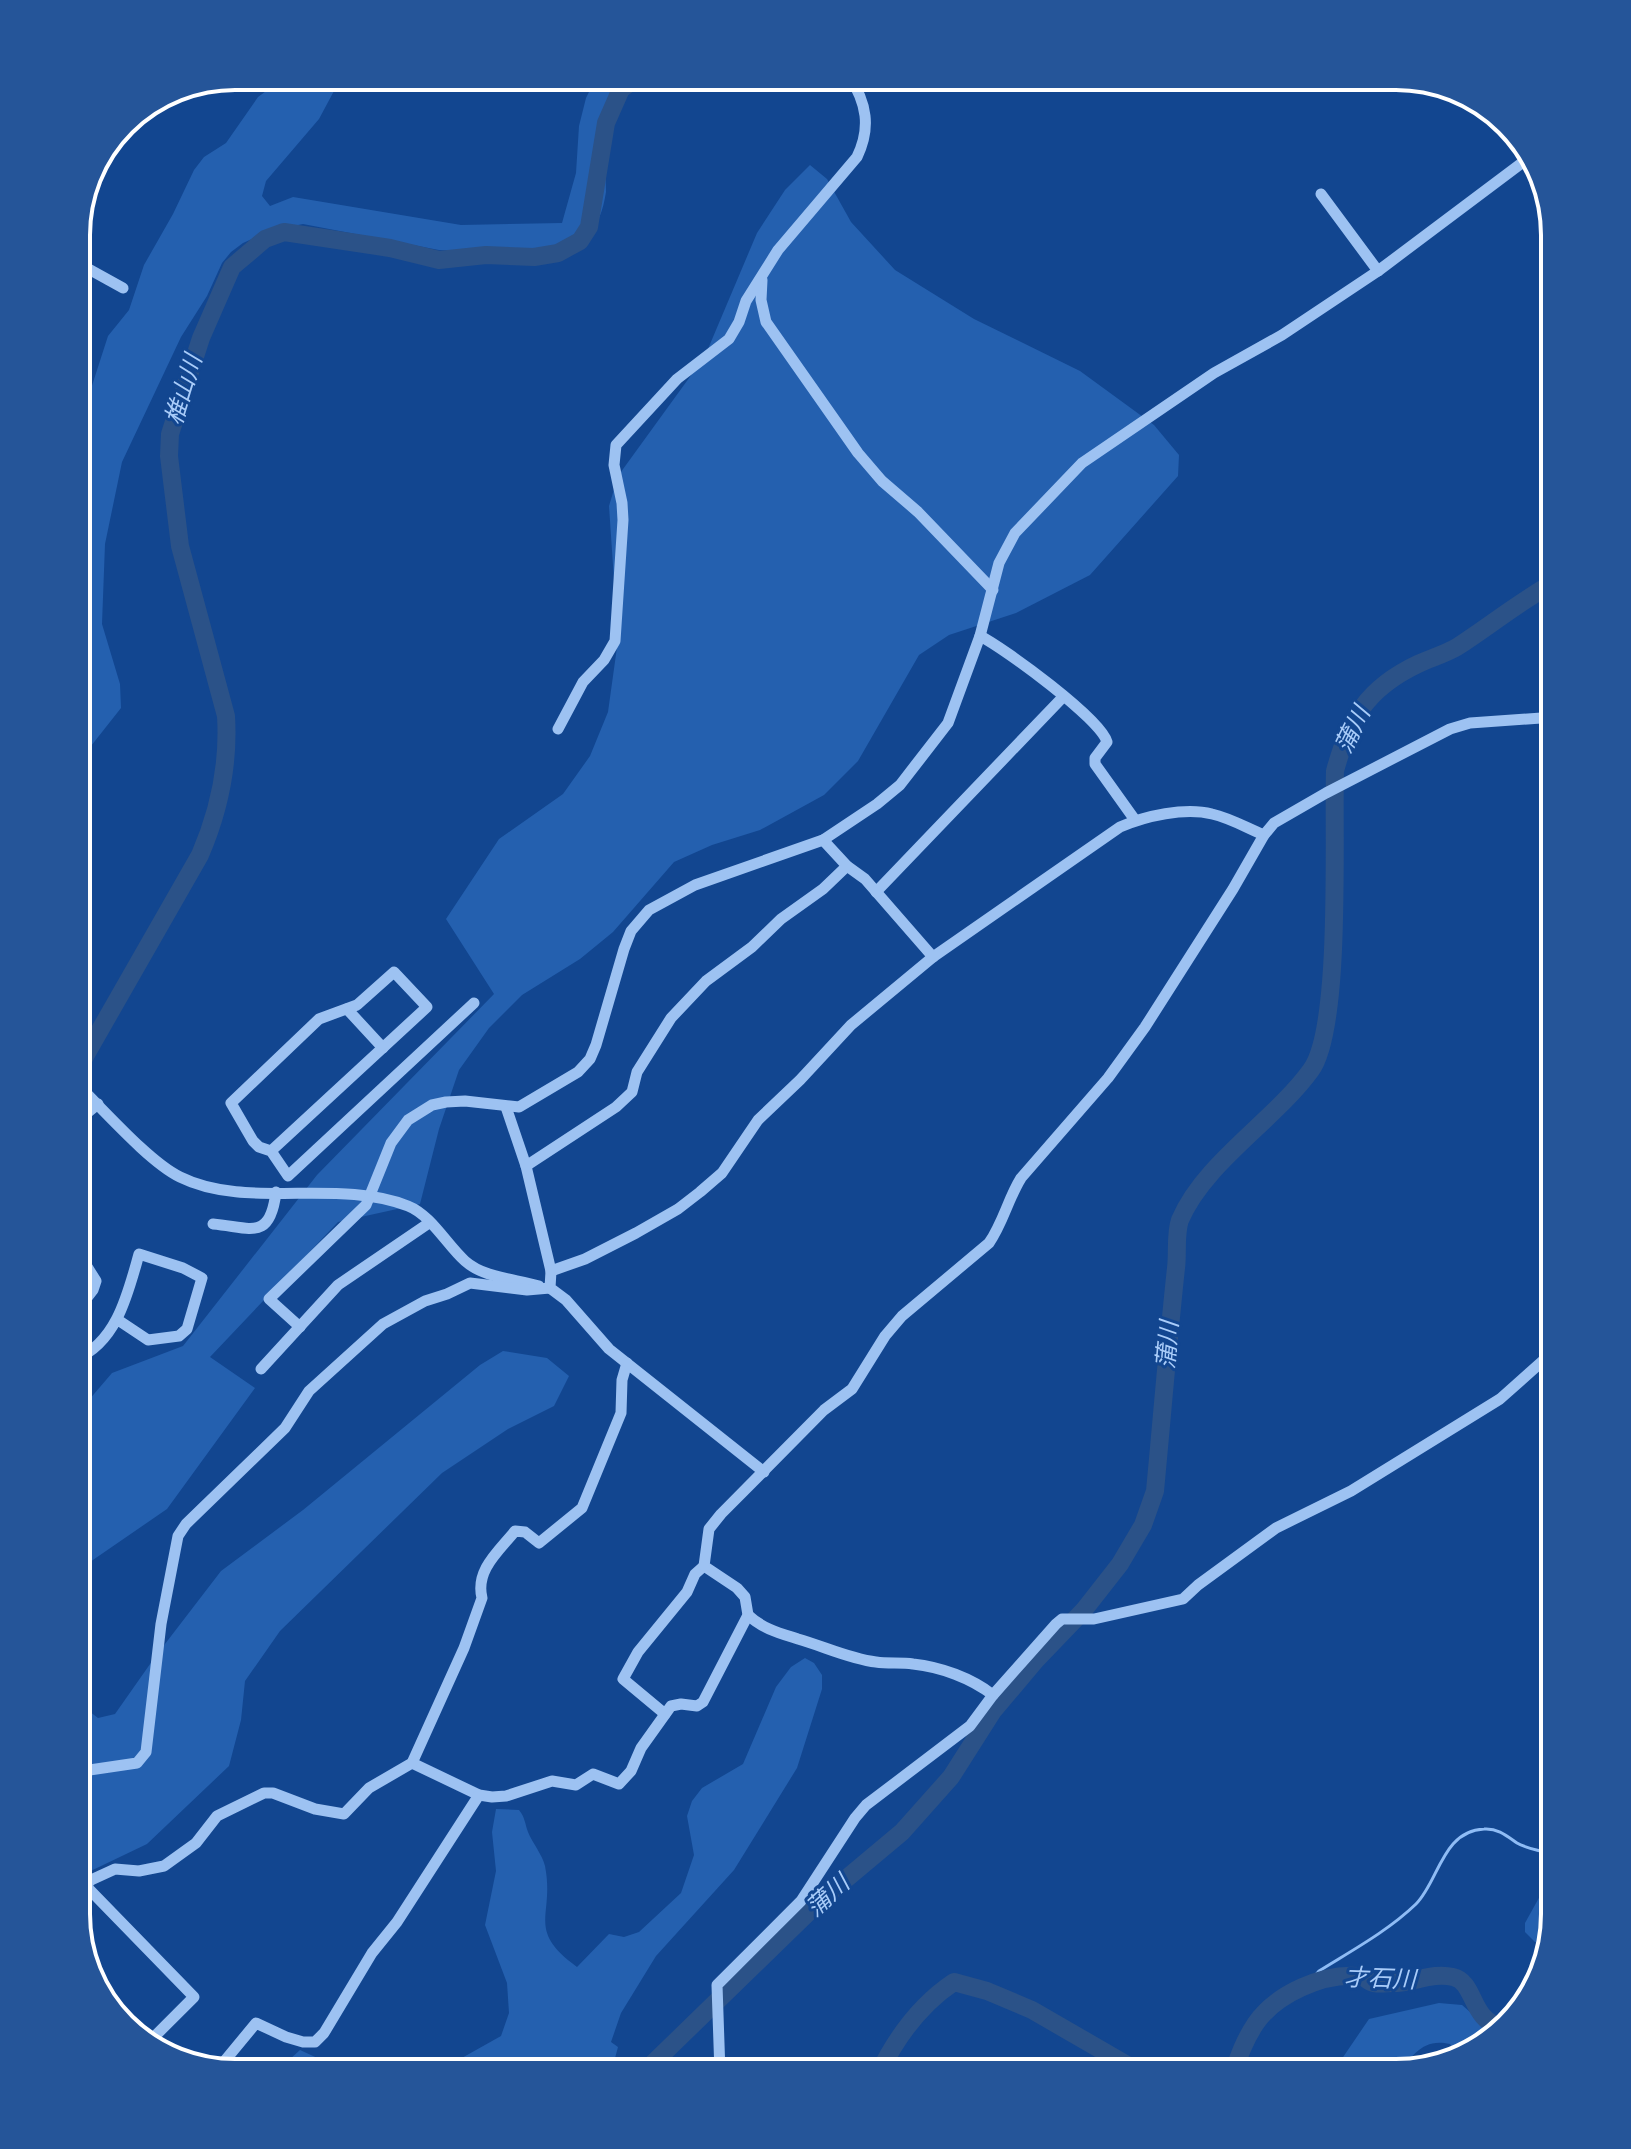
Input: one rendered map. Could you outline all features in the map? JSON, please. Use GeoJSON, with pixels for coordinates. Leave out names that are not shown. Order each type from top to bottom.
{"type":"FeatureCollection","features":[{"type":"Feature","properties":{"kind":"street"},"geometry":{"type":"LineString","coordinates":[[558,729],[583,682],[609,652],[617,634],[623,520],[614,465],[616,445],[677,379],[729,339],[746,301],[778,250],[857,157],[866,129],[862,95],[859,90]]}},
{"type":"Feature","properties":{"kind":"street"},"geometry":{"type":"LineString","coordinates":[[300,1327],[269,1299],[366,1205],[391,1143],[408,1120],[418,1112],[446,1102],[519,1107],[578,1072],[590,1059],[631,931],[649,910],[695,885],[823,840],[900,785],[948,723],[980,636],[999,563],[1015,533],[1082,463],[1214,373],[1282,335],[1378,271],[1522,163]]}},
{"type":"Feature","properties":{"kind":"street"},"geometry":{"type":"LineString","coordinates":[[1321,194],[1378,271]]}},
{"type":"Feature","properties":{"kind":"street"},"geometry":{"type":"LineString","coordinates":[[90,270],[123,288]]}},
{"type":"Feature","properties":{"kind":"street"},"geometry":{"type":"LineString","coordinates":[[762,276],[761,300],[766,322],[858,453],[882,481],[918,512],[993,590]]}},
{"type":"Feature","properties":{"kind":"street"},"geometry":{"type":"LineString","coordinates":[[980,636],[1003,649],[1092,721],[1107,742],[1095,758],[1095,764],[1135,820]]}},
{"type":"Feature","properties":{"kind":"street"},"geometry":{"type":"LineString","coordinates":[[876,892],[1063,697]]}},
{"type":"Feature","properties":{"kind":"street"},"geometry":{"type":"LineString","coordinates":[[665,1714],[623,1679],[638,1652],[704,1566],[709,1529],[824,1410],[852,1389],[885,1336],[902,1316],[989,1243],[999,1230],[1012,1192],[1021,1178],[1108,1078],[1233,889],[1264,835],[1283,816],[1450,729],[1470,723],[1541,718]]}},
{"type":"Feature","properties":{"kind":"street"},"geometry":{"type":"LineString","coordinates":[[551,1271],[585,1259],[636,1233],[678,1209],[700,1192],[722,1173],[758,1120],[851,1025],[933,957],[1120,827],[1135,820],[1199,812],[1225,818],[1264,835]]}},
{"type":"Feature","properties":{"kind":"street"},"geometry":{"type":"LineString","coordinates":[[823,840],[847,866],[865,879],[933,957]]}},
{"type":"Feature","properties":{"kind":"street"},"geometry":{"type":"LineString","coordinates":[[526,1166],[629,1096],[637,1072],[671,1018],[706,981],[752,947],[781,919],[823,889],[847,866]]}},
{"type":"Feature","properties":{"kind":"street"},"geometry":{"type":"LineString","coordinates":[[271,1151],[427,1007],[394,972],[357,1005],[319,1019],[231,1103],[253,1141],[271,1151],[288,1176]]}},
{"type":"Feature","properties":{"kind":"street"},"geometry":{"type":"LineString","coordinates":[[213,1224],[245,1230],[258,1229],[274,1211],[288,1176],[474,1003]]}},
{"type":"Feature","properties":{"kind":"street"},"geometry":{"type":"LineString","coordinates":[[347,1009],[383,1048]]}},
{"type":"Feature","properties":{"kind":"street"},"geometry":{"type":"LineString","coordinates":[[90,1096],[161,1164],[182,1178],[209,1188],[369,1196],[412,1207],[472,1266],[495,1275],[550,1288],[566,1300],[609,1349],[764,1472]]}},
{"type":"Feature","properties":{"kind":"street"},"geometry":{"type":"LineString","coordinates":[[90,1107],[95,1101]]}},
{"type":"Feature","properties":{"kind":"street"},"geometry":{"type":"LineString","coordinates":[[506,1107],[526,1166],[551,1271],[550,1288]]}},
{"type":"Feature","properties":{"kind":"street"},"geometry":{"type":"LineString","coordinates":[[261,1369],[352,1273],[429,1223]]}},
{"type":"Feature","properties":{"kind":"street"},"geometry":{"type":"LineString","coordinates":[[90,1350],[118,1320],[139,1254],[183,1268],[202,1278],[187,1329],[179,1336],[148,1340],[118,1320]]}},
{"type":"Feature","properties":{"kind":"street"},"geometry":{"type":"LineString","coordinates":[[90,1271],[96,1281],[90,1294]]}},
{"type":"Feature","properties":{"kind":"street"},"geometry":{"type":"LineString","coordinates":[[90,1770],[137,1763],[146,1752],[161,1624],[178,1536],[186,1524],[285,1428],[309,1391],[371,1333],[425,1301],[475,1282],[527,1290],[550,1288]]}},
{"type":"Feature","properties":{"kind":"street"},"geometry":{"type":"LineString","coordinates":[[720,2059],[717,1985],[790,1914],[847,1828],[866,1805],[963,1733],[1036,1645],[1062,1619],[1094,1619],[1183,1599],[1276,1528],[1351,1491],[1500,1399],[1541,1362]]}},
{"type":"Feature","properties":{"kind":"street"},"geometry":{"type":"LineString","coordinates":[[90,1881],[115,1869],[139,1871],[164,1866],[196,1843],[217,1816],[264,1793],[273,1793],[315,1809],[344,1814],[369,1788],[412,1763],[469,1634],[482,1598],[484,1570],[515,1531],[525,1532],[539,1543],[582,1508],[621,1413],[622,1380],[627,1363]]}},
{"type":"Feature","properties":{"kind":"street"},"geometry":{"type":"LineString","coordinates":[[412,1763],[479,1795],[506,1796],[552,1781],[576,1785],[593,1774],[619,1784],[631,1771],[641,1748],[671,1706],[697,1706],[703,1702],[748,1615],[745,1597],[737,1588],[704,1566]]}},
{"type":"Feature","properties":{"kind":"street"},"geometry":{"type":"LineString","coordinates":[[748,1615],[772,1631],[875,1662],[925,1666],[978,1684],[993,1695]]}},
{"type":"Feature","properties":{"kind":"street"},"geometry":{"type":"LineString","coordinates":[[227,2059],[256,2023],[303,2042],[315,2042],[324,2033],[372,1953],[411,1903],[479,1795]]}},
{"type":"Feature","properties":{"kind":"street"},"geometry":{"type":"LineString","coordinates":[[90,1890],[194,1997],[155,2036]]}},
{"type":"Feature","properties":{"kind":"shaded area"},"geometry":{"type":"Polygon","coordinates":[[[268,90],[335,90],[319,119],[266,181],[262,196],[270,206],[293,197],[461,225],[562,223],[576,173],[579,126],[586,98],[590,90],[612,90],[604,107],[606,192],[603,205],[595,225],[582,240],[550,255],[439,250],[303,224],[272,230],[231,252],[181,337],[122,462],[105,544],[102,624],[120,684],[121,708],[90,747],[90,392],[108,336],[129,310],[144,265],[194,170],[204,157],[226,143],[258,97],[268,90]]]}},
{"type":"Feature","properties":{"kind":"shaded area"},"geometry":{"type":"Polygon","coordinates":[[[810,165],[827,179],[851,222],[895,270],[974,319],[1080,371],[1154,425],[1179,455],[1178,476],[1090,575],[1016,613],[949,635],[919,655],[858,761],[824,795],[760,830],[712,845],[674,862],[613,932],[580,959],[522,995],[489,1028],[459,1070],[439,1129],[420,1204],[338,1222],[210,1357],[255,1388],[167,1509],[90,1562],[90,1399],[112,1373],[183,1346],[317,1175],[494,994],[446,919],[499,839],[563,794],[590,756],[608,712],[618,640],[609,506],[618,476],[705,356],[757,233],[785,190],[810,165]]]}},
{"type":"Feature","properties":{"kind":"shaded area"},"geometry":{"type":"Polygon","coordinates":[[[503,1351],[547,1358],[569,1376],[554,1406],[508,1429],[442,1473],[280,1631],[245,1681],[241,1720],[229,1766],[147,1844],[90,1871],[90,1712],[98,1718],[115,1714],[221,1571],[303,1510],[480,1365],[503,1351]]]}},
{"type":"Feature","properties":{"kind":"shaded area"},"geometry":{"type":"Polygon","coordinates":[[[805,1658],[814,1663],[822,1675],[822,1689],[797,1768],[734,1870],[656,1956],[621,2013],[611,2042],[618,2047],[615,2059],[460,2059],[501,2036],[509,2013],[507,1983],[485,1925],[496,1871],[492,1832],[496,1809],[519,1810],[523,1815],[545,1866],[547,1932],[561,1954],[577,1967],[609,1934],[624,1937],[639,1932],[681,1893],[694,1855],[687,1816],[692,1801],[702,1788],[743,1764],[776,1687],[791,1667],[805,1658]]]}},
{"type":"Feature","properties":{"kind":"shaded area"},"geometry":{"type":"Polygon","coordinates":[[[1541,1894],[1538,1943],[1525,1932],[1525,1923],[1541,1894]]]}},
{"type":"Feature","properties":{"kind":"shaded area"},"geometry":{"type":"Polygon","coordinates":[[[1439,2003],[1462,2005],[1489,2026],[1460,2044],[1452,2047],[1440,2043],[1425,2046],[1411,2058],[1342,2059],[1369,2019],[1439,2003]]]}},
{"type":"Feature","properties":{"kind":"shaded area"},"geometry":{"type":"Polygon","coordinates":[[[300,2050],[320,2059],[290,2059],[300,2050]]]}},
{"type":"Feature","properties":{"kind":"waterway","name":"椎山川"},"geometry":{"type":"LineString","coordinates":[[90,1048],[200,855],[221,787],[226,752],[226,716],[180,546],[169,456],[170,434],[201,338],[232,267],[265,239],[284,232],[390,248],[439,260],[486,255],[534,257],[558,253],[580,241],[589,227],[606,123],[621,90]]}},
{"type":"Feature","properties":{"kind":"waterway","name":"蒲川"},"geometry":{"type":"LineString","coordinates":[[657,2059],[822,1899],[902,1832],[951,1777],[993,1711],[1084,1610],[1120,1564],[1143,1525],[1155,1491],[1180,1220],[1206,1180],[1279,1107],[1311,1070],[1321,1048],[1332,973],[1335,771],[1340,752],[1363,707],[1385,684],[1400,673],[1457,647],[1541,591]]}},
{"type":"Feature","properties":{"kind":"waterway"},"geometry":{"type":"LineString","coordinates":[[1310,1982],[1319,1971],[1381,1932],[1416,1904],[1459,1838],[1470,1832],[1494,1830],[1520,1845],[1541,1851]]}},
{"type":"Feature","properties":{"kind":"waterway","name":"才石川"},"geometry":{"type":"LineString","coordinates":[[1238,2059],[1256,2023],[1275,2003],[1316,1982],[1344,1976],[1361,1976],[1381,1983],[1453,1977],[1466,1986],[1478,2010],[1492,2023]]}},
{"type":"Feature","properties":{"kind":"waterway","name":"才石川"},"geometry":{"type":"LineString","coordinates":[[887,2059],[910,2023],[954,1982],[987,1991],[1032,2010],[1117,2059]]}}]}
